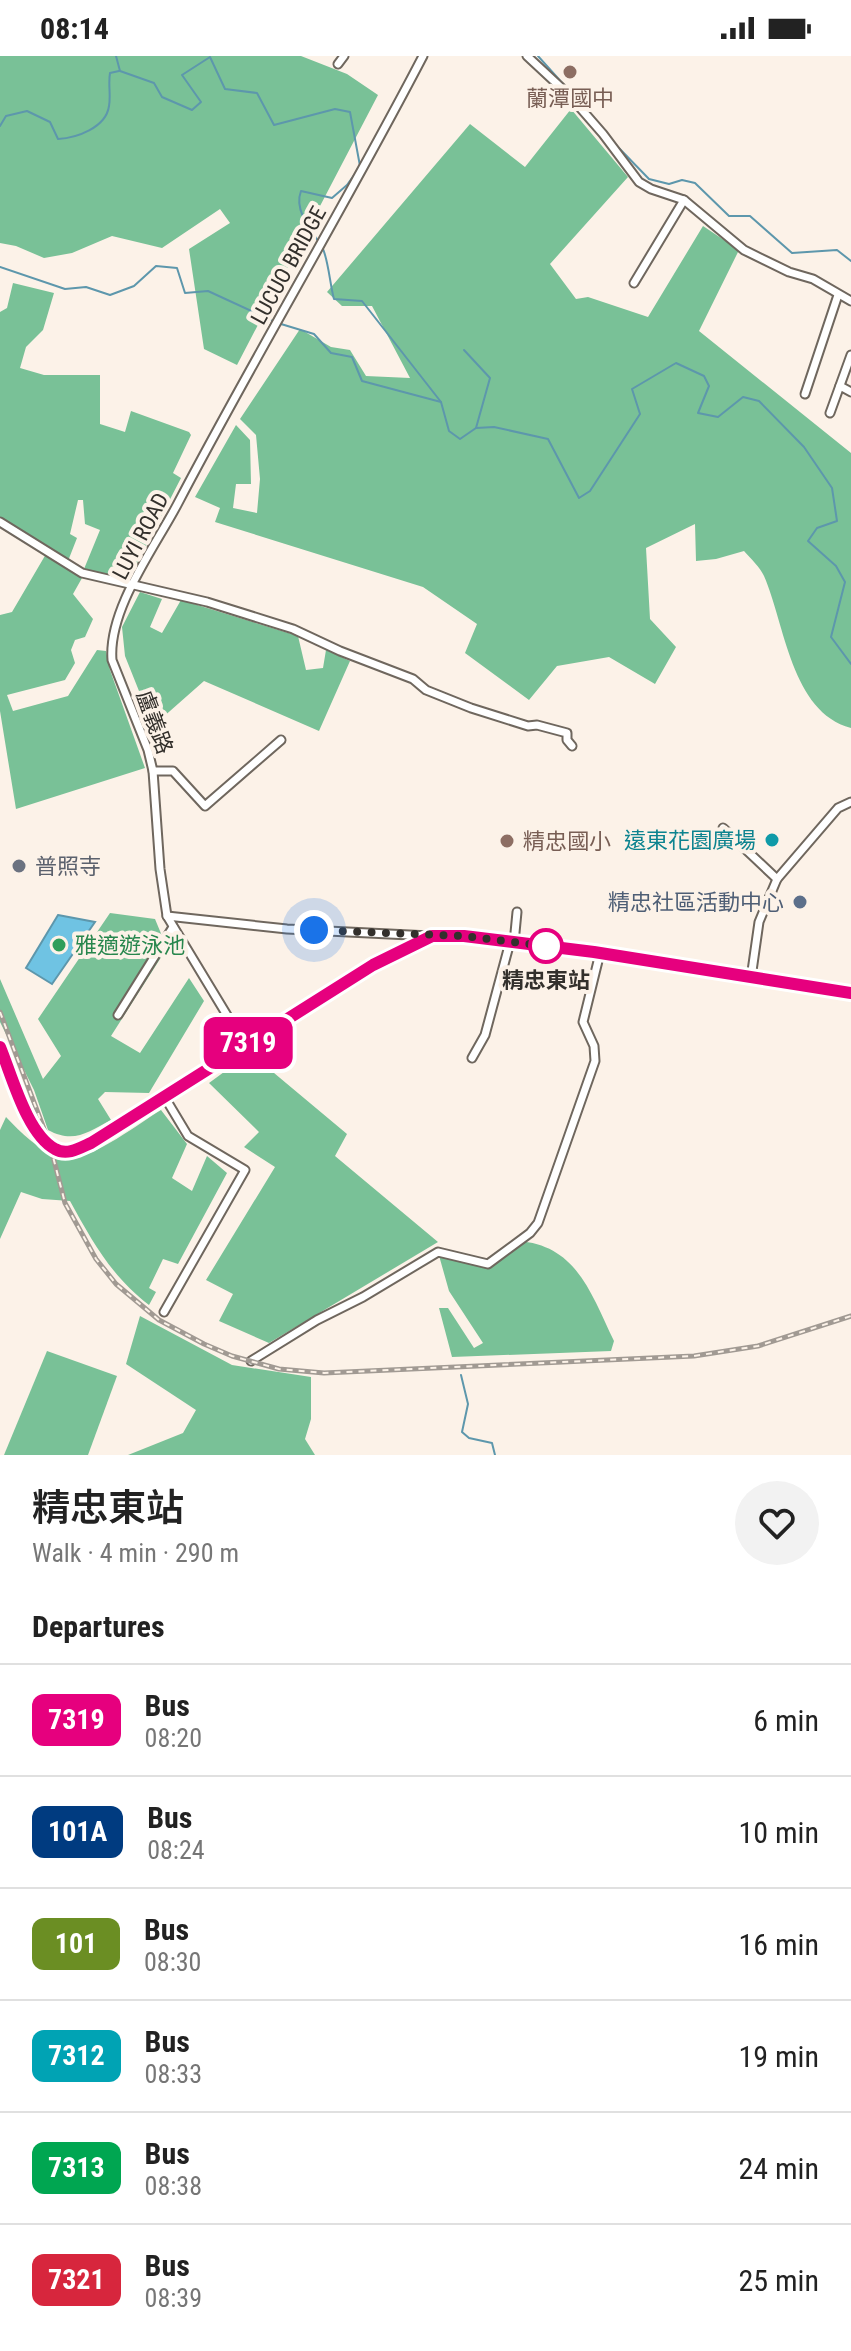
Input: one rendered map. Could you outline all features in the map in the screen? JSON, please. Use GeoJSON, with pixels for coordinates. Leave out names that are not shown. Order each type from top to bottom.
{"type":"FeatureCollection","features":[{"type":"Feature","properties":{"kind":"main road"},"geometry":{"type":"LineString","coordinates":[[0,1047],[36,1133],[56,1150],[72,1152],[373,965],[432,936],[464,936],[600,953],[851,993]]}},
{"type":"Feature","properties":{"kind":"street"},"geometry":{"type":"LineString","coordinates":[[338,64],[344,56]]}},
{"type":"Feature","properties":{"kind":"street","name":"LUCUO BRIDGE"},"geometry":{"type":"LineString","coordinates":[[207,446],[423,56]]}},
{"type":"Feature","properties":{"kind":"street"},"geometry":{"type":"LineString","coordinates":[[527,56],[569,95],[639,182],[684,200],[744,250],[789,272],[813,279],[851,301]]}},
{"type":"Feature","properties":{"kind":"street"},"geometry":{"type":"LineString","coordinates":[[634,283],[684,200]]}},
{"type":"Feature","properties":{"kind":"street"},"geometry":{"type":"LineString","coordinates":[[805,394],[838,295]]}},
{"type":"Feature","properties":{"kind":"street"},"geometry":{"type":"LineString","coordinates":[[830,413],[851,355]]}},
{"type":"Feature","properties":{"kind":"street"},"geometry":{"type":"LineString","coordinates":[[840,386],[851,392]]}},
{"type":"Feature","properties":{"kind":"street","name":"LUYI ROAD"},"geometry":{"type":"LineString","coordinates":[[207,446],[114,627],[112,660],[148,750],[153,771],[160,869],[167,916],[245,1045]]}},
{"type":"Feature","properties":{"kind":"street"},"geometry":{"type":"LineString","coordinates":[[0,522],[82,573],[207,602],[293,629],[413,679],[426,690],[471,708],[528,726],[537,725],[567,733],[567,740],[572,746]]}},
{"type":"Feature","properties":{"kind":"street"},"geometry":{"type":"LineString","coordinates":[[153,771],[173,771],[205,806],[281,740]]}},
{"type":"Feature","properties":{"kind":"street"},"geometry":{"type":"LineString","coordinates":[[751,978],[759,922],[777,879],[838,808],[851,802]]}},
{"type":"Feature","properties":{"kind":"street"},"geometry":{"type":"LineString","coordinates":[[723,828],[777,879]]}},
{"type":"Feature","properties":{"kind":"street"},"geometry":{"type":"LineString","coordinates":[[472,1058],[485,1035],[512,942],[517,912]]}},
{"type":"Feature","properties":{"kind":"street"},"geometry":{"type":"LineString","coordinates":[[167,916],[287,929],[432,936]]}},
{"type":"Feature","properties":{"kind":"street"},"geometry":{"type":"LineString","coordinates":[[118,1015],[173,927]]}},
{"type":"Feature","properties":{"kind":"street"},"geometry":{"type":"LineString","coordinates":[[251,1361],[438,1252],[488,1264],[530,1233],[538,1223],[595,1061],[594,1046],[583,1022],[600,953]]}},
{"type":"Feature","properties":{"kind":"street"},"geometry":{"type":"LineString","coordinates":[[164,1096],[188,1136],[245,1170],[164,1312]]}},
{"type":"Feature","properties":{"kind":"green space"},"geometry":{"type":"Polygon","coordinates":[[[0,56],[301,56],[347,74],[378,95],[237,365],[204,349],[189,249],[230,223],[220,209],[162,248],[112,236],[72,253],[44,258],[0,243],[0,56]]]}},
{"type":"Feature","properties":{"kind":"green space"},"geometry":{"type":"Polygon","coordinates":[[[571,109],[628,177],[550,264],[576,299],[588,297],[648,317],[703,226],[739,250],[699,331],[851,453],[851,728],[831,719],[815,704],[803,686],[758,566],[744,551],[696,561],[695,524],[646,548],[650,619],[676,647],[655,684],[609,657],[557,666],[529,700],[465,653],[477,624],[423,587],[215,522],[220,508],[195,497],[236,425],[250,440],[251,484],[236,484],[233,508],[257,513],[260,479],[256,435],[240,419],[300,329],[331,347],[350,350],[366,376],[410,378],[372,306],[342,306],[327,292],[470,124],[525,167],[571,109]]]}},
{"type":"Feature","properties":{"kind":"green space"},"geometry":{"type":"Polygon","coordinates":[[[13,283],[54,293],[43,330],[26,347],[20,368],[44,375],[100,375],[100,424],[125,432],[131,411],[191,435],[173,473],[181,478],[127,583],[84,569],[100,530],[85,524],[83,500],[78,500],[70,534],[77,538],[68,561],[0,518],[0,312],[7,308],[13,283]]]}},
{"type":"Feature","properties":{"kind":"green space"},"geometry":{"type":"Polygon","coordinates":[[[46,554],[82,578],[73,594],[93,619],[85,637],[75,640],[71,650],[75,663],[65,680],[7,695],[13,711],[68,696],[97,650],[106,651],[145,768],[16,809],[0,711],[0,615],[12,612],[46,554]]]}},
{"type":"Feature","properties":{"kind":"green space"},"geometry":{"type":"Polygon","coordinates":[[[140,592],[162,599],[150,627],[162,633],[181,600],[298,636],[306,670],[323,668],[326,650],[350,661],[319,731],[204,681],[153,726],[125,656],[122,627],[140,592]]]}},
{"type":"Feature","properties":{"kind":"green space"},"geometry":{"type":"Polygon","coordinates":[[[110,913],[155,919],[167,948],[111,1036],[140,1053],[189,978],[204,1001],[149,1093],[105,1092],[98,1099],[111,1120],[81,1135],[66,1136],[48,1130],[34,1090],[0,1022],[0,979],[43,1079],[61,1056],[38,1019],[110,913]]]}},
{"type":"Feature","properties":{"kind":"green space"},"geometry":{"type":"Polygon","coordinates":[[[250,1053],[347,1134],[335,1156],[438,1242],[269,1343],[219,1321],[233,1294],[206,1280],[275,1167],[244,1147],[259,1132],[209,1083],[250,1053]]]}},
{"type":"Feature","properties":{"kind":"green space"},"geometry":{"type":"Polygon","coordinates":[[[161,1110],[187,1144],[172,1178],[192,1191],[207,1156],[227,1173],[178,1264],[163,1259],[149,1288],[156,1292],[149,1305],[114,1270],[70,1201],[42,1199],[21,1192],[0,1239],[0,1130],[6,1117],[46,1151],[61,1158],[72,1158],[98,1149],[161,1110]]]}},
{"type":"Feature","properties":{"kind":"green space"},"geometry":{"type":"Polygon","coordinates":[[[518,1241],[555,1252],[580,1275],[614,1341],[611,1351],[452,1357],[439,1308],[448,1308],[474,1348],[483,1343],[449,1291],[438,1252],[488,1264],[518,1241]]]}},
{"type":"Feature","properties":{"kind":"green space"},"geometry":{"type":"Polygon","coordinates":[[[140,1316],[232,1365],[311,1377],[311,1419],[305,1439],[315,1455],[128,1455],[183,1433],[196,1410],[126,1364],[140,1316]]]}},
{"type":"Feature","properties":{"kind":"green space"},"geometry":{"type":"Polygon","coordinates":[[[47,1351],[117,1376],[88,1455],[4,1455],[47,1351]]]}},
{"type":"Feature","properties":{"kind":"water","name":"雅適遊泳池"},"geometry":{"type":"Polygon","coordinates":[[[58,915],[95,922],[52,984],[26,968],[58,915]]]}},
{"type":"Feature","properties":{"kind":"waterway"},"geometry":{"type":"LineString","coordinates":[[116,56],[120,71],[154,83],[162,97],[192,110],[201,102],[182,75],[210,57],[225,89],[257,93],[274,125],[335,109],[350,112],[360,166]]}},
{"type":"Feature","properties":{"kind":"waterway"},"geometry":{"type":"LineString","coordinates":[[538,56],[564,85]]}},
{"type":"Feature","properties":{"kind":"waterway"},"geometry":{"type":"LineString","coordinates":[[0,126],[6,116],[27,111],[50,122],[58,139],[89,130],[107,114],[110,73],[119,71]]}},
{"type":"Feature","properties":{"kind":"waterway"},"geometry":{"type":"LineString","coordinates":[[615,144],[649,179],[669,184],[682,180],[695,183],[729,216],[750,216],[792,253],[837,250],[851,261]]}},
{"type":"Feature","properties":{"kind":"waterway"},"geometry":{"type":"LineString","coordinates":[[319,242],[301,211],[301,191],[332,198],[357,171]]}},
{"type":"Feature","properties":{"kind":"waterway"},"geometry":{"type":"LineString","coordinates":[[322,247],[334,299],[362,301],[441,402],[449,431],[460,439],[476,428],[494,427],[548,439],[579,498],[590,491],[640,414],[632,389],[676,363],[704,376],[709,386],[698,413],[718,417],[743,397],[759,401],[804,447],[832,488],[837,521],[817,528],[808,541],[836,566],[845,582],[831,637],[851,664]]}},
{"type":"Feature","properties":{"kind":"waterway"},"geometry":{"type":"LineString","coordinates":[[0,267],[65,289],[86,287],[110,295],[134,286],[156,266],[177,268],[185,293],[208,291],[275,322]]}},
{"type":"Feature","properties":{"kind":"waterway"},"geometry":{"type":"LineString","coordinates":[[281,324],[314,334],[331,353],[352,357],[362,381],[441,402]]}},
{"type":"Feature","properties":{"kind":"waterway"},"geometry":{"type":"LineString","coordinates":[[464,350],[490,378],[476,428]]}},
{"type":"Feature","properties":{"kind":"waterway"},"geometry":{"type":"LineString","coordinates":[[461,1375],[468,1404],[462,1432],[469,1438],[492,1443],[495,1455]]}},
{"type":"Feature","properties":{"kind":"railway"},"geometry":{"type":"LineString","coordinates":[[0,1012],[50,1145],[65,1203],[96,1259],[116,1284],[159,1320],[232,1356],[279,1369],[324,1373],[694,1356],[758,1346],[851,1316]]}},
{"type":"Feature","properties":{"kind":"bus line","name":"7319"},"geometry":{"type":"LineString","coordinates":[[0,1047],[36,1133],[56,1150],[72,1152],[373,965],[432,936],[464,936],[594,952],[851,993]]}},
{"type":"Feature","properties":{"kind":"place","name":"蘭潭國中"},"geometry":{"type":"Point","coordinates":[570,72]}},
{"type":"Feature","properties":{"kind":"place","name":"遠東花園廣場"},"geometry":{"type":"Point","coordinates":[772,840]}},
{"type":"Feature","properties":{"kind":"place","name":"精忠國小"},"geometry":{"type":"Point","coordinates":[507,841]}},
{"type":"Feature","properties":{"kind":"place","name":"普照寺"},"geometry":{"type":"Point","coordinates":[19,866]}},
{"type":"Feature","properties":{"kind":"place","name":"精忠社區活動中心"},"geometry":{"type":"Point","coordinates":[800,902]}},
{"type":"Feature","properties":{"kind":"place","name":"雅適遊泳池"},"geometry":{"type":"Point","coordinates":[59,945]}},
{"type":"Feature","properties":{"kind":"place","name":"精忠東站"},"geometry":{"type":"Point","coordinates":[546,946]}},
{"type":"Feature","properties":{"kind":"route"},"geometry":{"type":"LineString","coordinates":[[314,930],[464,936],[561,948],[546,946]]}}]}
